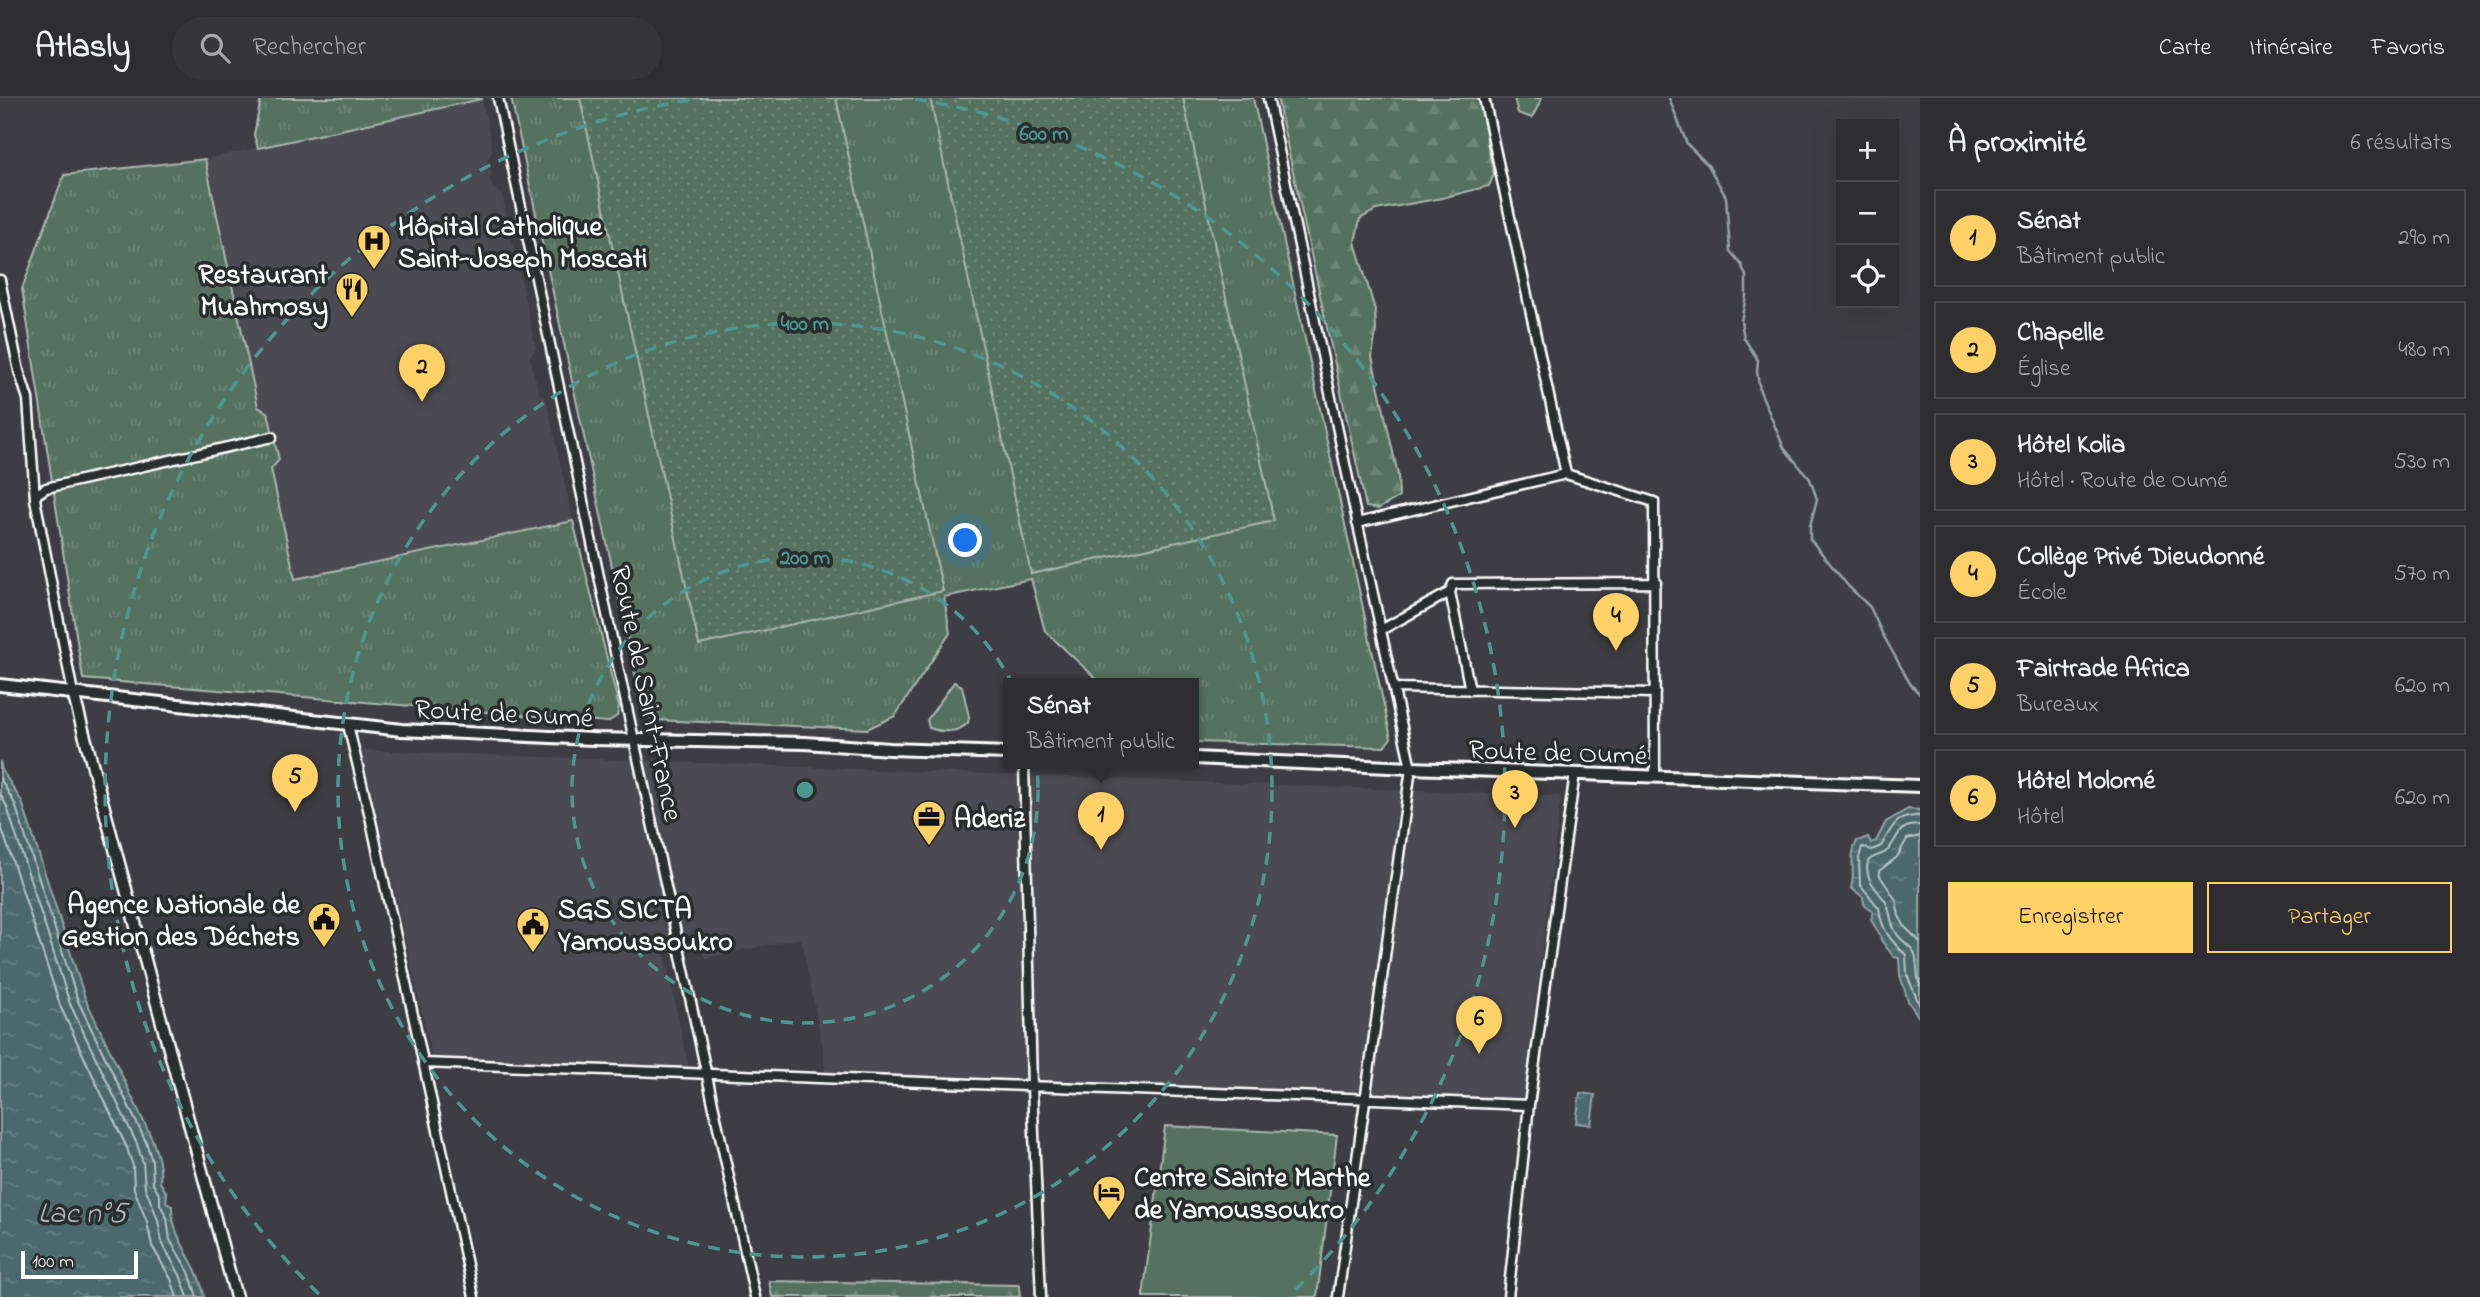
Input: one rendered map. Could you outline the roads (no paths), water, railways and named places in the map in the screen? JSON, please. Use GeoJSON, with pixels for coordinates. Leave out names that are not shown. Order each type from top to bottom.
{"type":"FeatureCollection","features":[{"type":"Feature","properties":{"kind":"main road","name":"Route de Oumé"},"geometry":{"type":"LineString","coordinates":[[0,685],[348,725],[636,741],[805,743],[1003,753]]}},
{"type":"Feature","properties":{"kind":"main road","name":"Route de Oumé"},"geometry":{"type":"LineString","coordinates":[[1199,758],[1920,786]]}},
{"type":"Feature","properties":{"kind":"street","name":"Route de Saint-France"},"geometry":{"type":"LineString","coordinates":[[498,98],[704,1072],[755,1297]]}},
{"type":"Feature","properties":{"kind":"street"},"geometry":{"type":"LineString","coordinates":[[1268,98],[1411,768],[1338,1297]]}},
{"type":"Feature","properties":{"kind":"street"},"geometry":{"type":"LineString","coordinates":[[1485,98],[1566,474]]}},
{"type":"Feature","properties":{"kind":"street"},"geometry":{"type":"LineString","coordinates":[[0,280],[19,371],[28,398],[35,499],[73,694],[236,1297]]}},
{"type":"Feature","properties":{"kind":"street"},"geometry":{"type":"LineString","coordinates":[[35,499],[37,494],[46,488],[272,437]]}},
{"type":"Feature","properties":{"kind":"street"},"geometry":{"type":"LineString","coordinates":[[1357,523],[1566,474],[1654,502],[1655,777]]}},
{"type":"Feature","properties":{"kind":"street"},"geometry":{"type":"LineString","coordinates":[[1470,690],[1450,592],[1453,583],[1656,583]]}},
{"type":"Feature","properties":{"kind":"street"},"geometry":{"type":"LineString","coordinates":[[1381,630],[1450,592]]}},
{"type":"Feature","properties":{"kind":"street"},"geometry":{"type":"LineString","coordinates":[[1394,688],[1655,693]]}},
{"type":"Feature","properties":{"kind":"street"},"geometry":{"type":"LineString","coordinates":[[348,725],[372,821],[474,1297]]}},
{"type":"Feature","properties":{"kind":"street"},"geometry":{"type":"LineString","coordinates":[[1024,769],[1032,1087],[1041,1297]]}},
{"type":"Feature","properties":{"kind":"street"},"geometry":{"type":"LineString","coordinates":[[1508,1297],[1529,1105],[1575,773]]}},
{"type":"Feature","properties":{"kind":"street"},"geometry":{"type":"LineString","coordinates":[[423,1063],[1529,1105]]}},
{"type":"Feature","properties":{"kind":"water","name":"Lac n°5"},"geometry":{"type":"Polygon","coordinates":[[[0,761],[2,770],[22,802],[85,998],[152,1139],[160,1165],[160,1182],[167,1193],[166,1203],[172,1206],[176,1230],[197,1274],[204,1297],[0,1297],[0,761]]]}},
{"type":"Feature","properties":{"kind":"water"},"geometry":{"type":"Polygon","coordinates":[[[1908,809],[1920,810],[1920,1019],[1908,1001],[1900,975],[1899,958],[1894,957],[1881,940],[1871,920],[1873,911],[1864,904],[1863,897],[1851,888],[1853,853],[1857,841],[1868,837],[1871,843],[1876,841],[1886,822],[1908,809]]]}},
{"type":"Feature","properties":{"kind":"water"},"geometry":{"type":"Polygon","coordinates":[[[1580,1093],[1595,1095],[1591,1125],[1576,1123],[1580,1093]]]}},
{"type":"Feature","properties":{"kind":"waterway"},"geometry":{"type":"LineString","coordinates":[[1669,98],[1687,144],[1708,165],[1726,197],[1730,251],[1741,264],[1746,276],[1746,296],[1741,321],[1744,338],[1758,360],[1760,391],[1784,448],[1810,479],[1817,499],[1810,526],[1810,539],[1849,587],[1870,607],[1911,685],[1920,694]]}},
{"type":"Feature","properties":{"kind":"place","name":"Hôpital Catholique Saint-Joseph Moscati"},"geometry":{"type":"Point","coordinates":[374,271]}},
{"type":"Feature","properties":{"kind":"place","name":"Restaurant Muahmosy"},"geometry":{"type":"Point","coordinates":[352,319]}},
{"type":"Feature","properties":{"kind":"place","name":"Chapelle"},"geometry":{"type":"Point","coordinates":[422,402]}},
{"type":"Feature","properties":{"kind":"place","name":"Collège Privé Dieudonné"},"geometry":{"type":"Point","coordinates":[1616,651]}},
{"type":"Feature","properties":{"kind":"place","name":"Fairtrade Africa"},"geometry":{"type":"Point","coordinates":[295,812]}},
{"type":"Feature","properties":{"kind":"place","name":"Hôtel Kolia"},"geometry":{"type":"Point","coordinates":[1515,828]}},
{"type":"Feature","properties":{"kind":"place","name":"Aderiz"},"geometry":{"type":"Point","coordinates":[929,847]}},
{"type":"Feature","properties":{"kind":"place","name":"Sénat"},"geometry":{"type":"Point","coordinates":[1101,850]}},
{"type":"Feature","properties":{"kind":"place","name":"Agence Nationale de Gestion des Déchets"},"geometry":{"type":"Point","coordinates":[324,949]}},
{"type":"Feature","properties":{"kind":"place","name":"SGS SICTA Yamoussoukro"},"geometry":{"type":"Point","coordinates":[533,954]}},
{"type":"Feature","properties":{"kind":"place","name":"Hôtel Molomé"},"geometry":{"type":"Point","coordinates":[1479,1054]}},
{"type":"Feature","properties":{"kind":"place","name":"Centre Sainte Marthe de Yamoussoukro"},"geometry":{"type":"Point","coordinates":[1109,1222]}}]}
